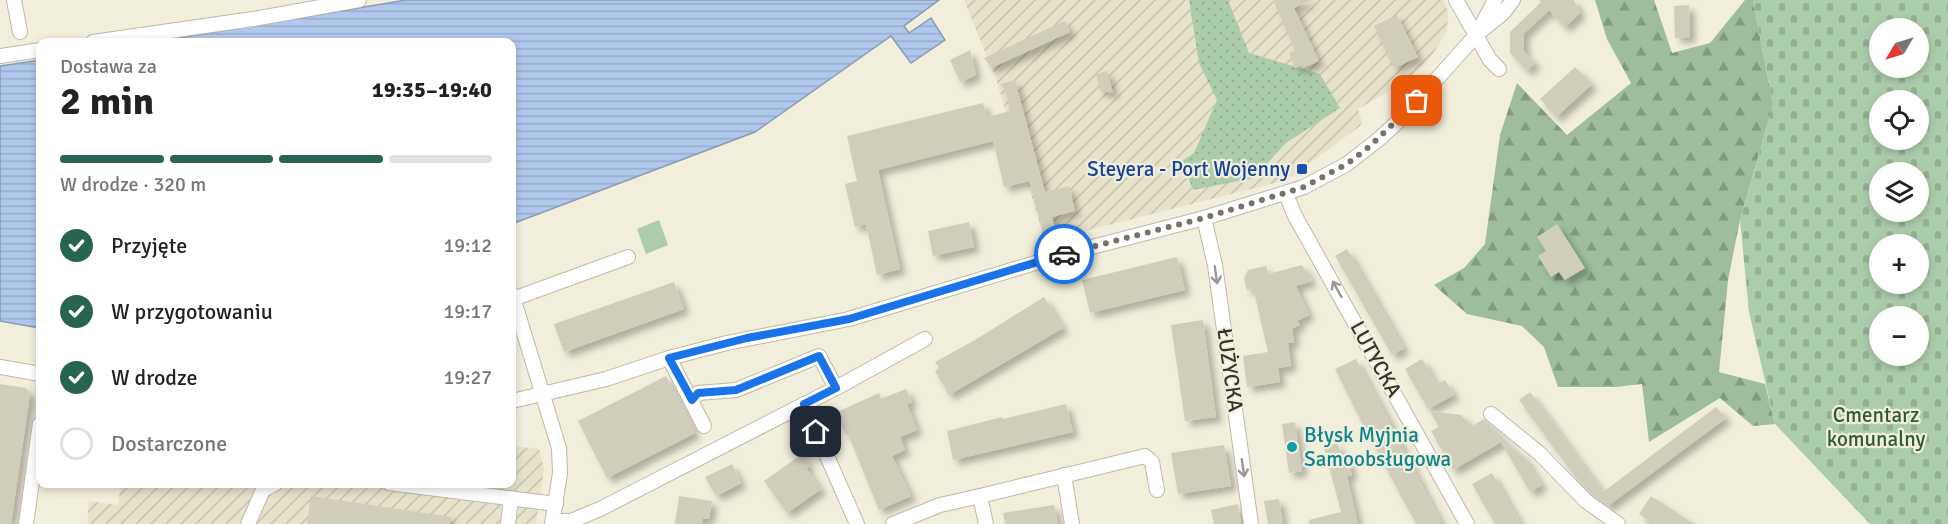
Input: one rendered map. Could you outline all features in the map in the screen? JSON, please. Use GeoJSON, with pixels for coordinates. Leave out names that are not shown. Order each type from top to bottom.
{"type":"FeatureCollection","features":[{"type":"Feature","properties":{"kind":"street"},"geometry":{"type":"LineString","coordinates":[[14,0],[20,32]]}},
{"type":"Feature","properties":{"kind":"street"},"geometry":{"type":"LineString","coordinates":[[120,38],[359,0]]}},
{"type":"Feature","properties":{"kind":"street"},"geometry":{"type":"LineString","coordinates":[[1456,0],[1490,60],[1499,69]]}},
{"type":"Feature","properties":{"kind":"street"},"geometry":{"type":"LineString","coordinates":[[1476,34],[1495,0]]}},
{"type":"Feature","properties":{"kind":"street"},"geometry":{"type":"LineString","coordinates":[[516,400],[606,379],[669,358],[737,340],[849,319],[1065,254],[1286,194],[1324,178],[1370,146],[1402,118],[1476,34],[1503,13],[1513,0]]}},
{"type":"Feature","properties":{"kind":"street"},"geometry":{"type":"LineString","coordinates":[[0,56],[36,51]]}},
{"type":"Feature","properties":{"kind":"street","name":"LUTYCKA"},"geometry":{"type":"LineString","coordinates":[[1286,194],[1295,216],[1467,524]]}},
{"type":"Feature","properties":{"kind":"street","name":"ŁUŻYCKA"},"geometry":{"type":"LineString","coordinates":[[1204,218],[1215,265],[1251,524]]}},
{"type":"Feature","properties":{"kind":"street"},"geometry":{"type":"LineString","coordinates":[[516,295],[628,257]]}},
{"type":"Feature","properties":{"kind":"street"},"geometry":{"type":"LineString","coordinates":[[516,309],[559,448],[560,467],[553,522],[571,521],[600,509],[836,388],[925,339]]}},
{"type":"Feature","properties":{"kind":"street"},"geometry":{"type":"LineString","coordinates":[[692,400],[698,393],[736,390],[819,356],[836,388]]}},
{"type":"Feature","properties":{"kind":"street"},"geometry":{"type":"LineString","coordinates":[[669,358],[704,426]]}},
{"type":"Feature","properties":{"kind":"street"},"geometry":{"type":"LineString","coordinates":[[0,367],[36,373]]}},
{"type":"Feature","properties":{"kind":"street"},"geometry":{"type":"LineString","coordinates":[[804,404],[857,524]]}},
{"type":"Feature","properties":{"kind":"street"},"geometry":{"type":"LineString","coordinates":[[1491,414],[1539,453],[1602,515],[1618,524]]}},
{"type":"Feature","properties":{"kind":"street"},"geometry":{"type":"LineString","coordinates":[[26,524],[36,453]]}},
{"type":"Feature","properties":{"kind":"street"},"geometry":{"type":"LineString","coordinates":[[893,524],[940,505],[1145,456],[1152,462],[1157,490]]}},
{"type":"Feature","properties":{"kind":"street"},"geometry":{"type":"LineString","coordinates":[[1064,475],[1072,524]]}},
{"type":"Feature","properties":{"kind":"street"},"geometry":{"type":"LineString","coordinates":[[248,524],[263,490],[267,488]]}},
{"type":"Feature","properties":{"kind":"street"},"geometry":{"type":"LineString","coordinates":[[430,488],[556,504]]}},
{"type":"Feature","properties":{"kind":"street"},"geometry":{"type":"LineString","coordinates":[[980,496],[986,524]]}},
{"type":"Feature","properties":{"kind":"street"},"geometry":{"type":"LineString","coordinates":[[508,524],[511,498]]}},
{"type":"Feature","properties":{"kind":"shaded area"},"geometry":{"type":"Polygon","coordinates":[[[964,0],[1444,0],[1448,13],[1447,31],[1424,64],[1405,82],[1358,109],[1362,122],[1360,126],[1290,178],[1045,241],[996,79],[964,0]]]}},
{"type":"Feature","properties":{"kind":"shaded area"},"geometry":{"type":"Polygon","coordinates":[[[516,446],[539,449],[544,469],[536,524],[87,524],[89,501],[118,505],[120,488],[516,488],[516,446]]]}},
{"type":"Feature","properties":{"kind":"green space"},"geometry":{"type":"Polygon","coordinates":[[[1189,0],[1228,0],[1249,53],[1320,74],[1340,108],[1286,143],[1254,178],[1193,190],[1182,161],[1194,153],[1217,100],[1199,63],[1189,0]]]}},
{"type":"Feature","properties":{"kind":"green space"},"geometry":{"type":"Polygon","coordinates":[[[1595,0],[1654,0],[1672,53],[1710,43],[1745,0],[1753,0],[1773,105],[1740,220],[1728,280],[1719,372],[1765,384],[1775,424],[1753,426],[1720,398],[1649,442],[1642,384],[1615,387],[1558,387],[1544,347],[1522,326],[1467,314],[1434,285],[1464,268],[1485,244],[1500,135],[1517,83],[1567,135],[1631,83],[1607,39],[1595,0]]]}},
{"type":"Feature","properties":{"kind":"green space","name":"Cmentarz komunalny"},"geometry":{"type":"Polygon","coordinates":[[[1753,0],[1948,0],[1948,524],[1870,524],[1775,424],[1749,312],[1740,220],[1773,105],[1753,0]]]}},
{"type":"Feature","properties":{"kind":"green space"},"geometry":{"type":"Polygon","coordinates":[[[659,220],[668,245],[646,254],[637,229],[659,220]]]}},
{"type":"Feature","properties":{"kind":"water"},"geometry":{"type":"Polygon","coordinates":[[[406,0],[939,0],[904,26],[909,33],[931,18],[945,40],[911,63],[891,36],[755,132],[516,222],[516,38],[180,38],[406,0]]]}},
{"type":"Feature","properties":{"kind":"water"},"geometry":{"type":"Polygon","coordinates":[[[36,61],[36,327],[0,321],[0,66],[36,61]]]}},
{"type":"Feature","properties":{"kind":"building"},"geometry":{"type":"Polygon","coordinates":[[[1273,0],[1312,0],[1294,8],[1319,61],[1303,68],[1302,65],[1295,68],[1289,53],[1295,50],[1273,0]]]}},
{"type":"Feature","properties":{"kind":"building"},"geometry":{"type":"Polygon","coordinates":[[[1539,0],[1574,0],[1580,13],[1565,27],[1549,10],[1524,33],[1524,51],[1535,63],[1527,71],[1510,53],[1510,32],[1541,2],[1539,0]]]}},
{"type":"Feature","properties":{"kind":"building"},"geometry":{"type":"Polygon","coordinates":[[[1689,5],[1690,37],[1675,38],[1674,6],[1689,5]]]}},
{"type":"Feature","properties":{"kind":"building"},"geometry":{"type":"Polygon","coordinates":[[[1397,15],[1418,57],[1394,68],[1374,26],[1397,15]]]}},
{"type":"Feature","properties":{"kind":"building"},"geometry":{"type":"Polygon","coordinates":[[[1065,21],[1070,32],[991,68],[984,58],[1065,21]]]}},
{"type":"Feature","properties":{"kind":"building"},"geometry":{"type":"Polygon","coordinates":[[[970,50],[976,75],[960,82],[950,60],[970,50]]]}},
{"type":"Feature","properties":{"kind":"building"},"geometry":{"type":"Polygon","coordinates":[[[1575,67],[1592,84],[1556,117],[1540,99],[1575,67]]]}},
{"type":"Feature","properties":{"kind":"building"},"geometry":{"type":"Polygon","coordinates":[[[1107,71],[1113,93],[1100,91],[1096,74],[1107,71]]]}},
{"type":"Feature","properties":{"kind":"building"},"geometry":{"type":"Polygon","coordinates":[[[1015,80],[1045,192],[1069,186],[1075,211],[1052,217],[1055,228],[1043,232],[1029,181],[1004,187],[993,141],[878,170],[900,269],[877,275],[866,224],[855,227],[845,184],[857,181],[847,136],[983,103],[987,117],[1010,111],[1008,97],[1001,84],[1015,80]]]}},
{"type":"Feature","properties":{"kind":"building"},"geometry":{"type":"Polygon","coordinates":[[[969,222],[974,247],[933,256],[928,231],[969,222]]]}},
{"type":"Feature","properties":{"kind":"building"},"geometry":{"type":"Polygon","coordinates":[[[1557,224],[1585,268],[1565,280],[1559,272],[1551,277],[1538,256],[1546,251],[1537,237],[1557,224]]]}},
{"type":"Feature","properties":{"kind":"building"},"geometry":{"type":"Polygon","coordinates":[[[1347,249],[1404,348],[1392,355],[1335,256],[1347,249]]]}},
{"type":"Feature","properties":{"kind":"building"},"geometry":{"type":"Polygon","coordinates":[[[1177,257],[1185,290],[1090,313],[1082,280],[1177,257]]]}},
{"type":"Feature","properties":{"kind":"building"},"geometry":{"type":"Polygon","coordinates":[[[1302,265],[1312,281],[1296,286],[1309,315],[1297,321],[1300,325],[1292,329],[1294,342],[1288,343],[1291,366],[1278,368],[1280,382],[1247,387],[1243,356],[1268,352],[1253,288],[1247,290],[1244,278],[1248,270],[1266,266],[1268,274],[1302,265]]]}},
{"type":"Feature","properties":{"kind":"building"},"geometry":{"type":"Polygon","coordinates":[[[674,282],[684,309],[564,352],[554,324],[674,282]]]}},
{"type":"Feature","properties":{"kind":"building"},"geometry":{"type":"Polygon","coordinates":[[[1044,297],[1063,328],[949,395],[935,371],[939,368],[935,362],[1044,297]]]}},
{"type":"Feature","properties":{"kind":"building"},"geometry":{"type":"Polygon","coordinates":[[[1203,320],[1216,417],[1185,421],[1171,325],[1203,320]]]}},
{"type":"Feature","properties":{"kind":"building"},"geometry":{"type":"Polygon","coordinates":[[[1356,359],[1442,524],[1416,524],[1366,431],[1335,369],[1356,359]]]}},
{"type":"Feature","properties":{"kind":"building"},"geometry":{"type":"Polygon","coordinates":[[[1422,359],[1437,384],[1445,380],[1454,395],[1428,409],[1405,369],[1422,359]]]}},
{"type":"Feature","properties":{"kind":"building"},"geometry":{"type":"Polygon","coordinates":[[[666,376],[695,433],[607,478],[578,421],[666,376]]]}},
{"type":"Feature","properties":{"kind":"building"},"geometry":{"type":"Polygon","coordinates":[[[0,384],[26,388],[30,394],[11,524],[0,524],[0,384]]]}},
{"type":"Feature","properties":{"kind":"building"},"geometry":{"type":"Polygon","coordinates":[[[906,389],[912,402],[907,404],[917,430],[900,437],[905,450],[892,456],[911,496],[879,510],[848,434],[846,435],[835,413],[879,393],[881,399],[906,389]]]}},
{"type":"Feature","properties":{"kind":"building"},"geometry":{"type":"Polygon","coordinates":[[[1530,392],[1603,492],[1716,407],[1726,418],[1608,506],[1576,478],[1519,400],[1530,392]]]}},
{"type":"Feature","properties":{"kind":"building"},"geometry":{"type":"Polygon","coordinates":[[[1066,404],[1073,432],[953,460],[947,431],[1066,404]]]}},
{"type":"Feature","properties":{"kind":"building"},"geometry":{"type":"Polygon","coordinates":[[[1430,411],[1461,415],[1472,426],[1484,419],[1520,455],[1522,454],[1542,485],[1530,492],[1501,442],[1453,470],[1431,431],[1439,427],[1430,411]]]}},
{"type":"Feature","properties":{"kind":"building"},"geometry":{"type":"Polygon","coordinates":[[[1295,422],[1302,471],[1289,473],[1282,424],[1295,422]]]}},
{"type":"Feature","properties":{"kind":"building"},"geometry":{"type":"Polygon","coordinates":[[[802,432],[809,447],[798,452],[791,437],[802,432]]]}},
{"type":"Feature","properties":{"kind":"building"},"geometry":{"type":"Polygon","coordinates":[[[1337,443],[1342,456],[1347,455],[1352,475],[1347,476],[1358,524],[1309,524],[1309,520],[1341,512],[1324,447],[1337,443]]]}},
{"type":"Feature","properties":{"kind":"building"},"geometry":{"type":"Polygon","coordinates":[[[1224,445],[1231,486],[1178,494],[1171,453],[1224,445]]]}},
{"type":"Feature","properties":{"kind":"building"},"geometry":{"type":"Polygon","coordinates":[[[802,454],[810,466],[806,468],[821,489],[787,513],[764,481],[802,454]]]}},
{"type":"Feature","properties":{"kind":"building"},"geometry":{"type":"Polygon","coordinates":[[[732,464],[741,483],[716,496],[705,477],[732,464]]]}},
{"type":"Feature","properties":{"kind":"building"},"geometry":{"type":"Polygon","coordinates":[[[1492,473],[1521,524],[1495,524],[1472,484],[1492,473]]]}},
{"type":"Feature","properties":{"kind":"building"},"geometry":{"type":"Polygon","coordinates":[[[311,496],[451,517],[450,524],[307,524],[311,496]]]}},
{"type":"Feature","properties":{"kind":"building"},"geometry":{"type":"Polygon","coordinates":[[[679,496],[712,501],[709,519],[703,518],[702,524],[675,524],[679,496]]]}},
{"type":"Feature","properties":{"kind":"building"},"geometry":{"type":"Polygon","coordinates":[[[1651,496],[1694,524],[1654,524],[1639,514],[1651,496]]]}},
{"type":"Feature","properties":{"kind":"building"},"geometry":{"type":"Polygon","coordinates":[[[1279,499],[1283,524],[1268,524],[1264,501],[1279,499]]]}},
{"type":"Feature","properties":{"kind":"building"},"geometry":{"type":"Polygon","coordinates":[[[1238,504],[1241,524],[1214,524],[1211,510],[1238,504]]]}},
{"type":"Feature","properties":{"kind":"building"},"geometry":{"type":"Polygon","coordinates":[[[1054,505],[1058,524],[1005,524],[1003,513],[1054,505]]]}},
{"type":"Feature","properties":{"kind":"way so far"},"geometry":{"type":"LineString","coordinates":[[1064,254],[1204,218],[1304,187],[1347,164],[1391,128],[1417,101]]}},
{"type":"Feature","properties":{"kind":"place","name":"Steyera - Port Wojenny"},"geometry":{"type":"Point","coordinates":[1302,169]}},
{"type":"Feature","properties":{"kind":"place","name":"Błysk Myjnia Samoobsługowa"},"geometry":{"type":"Point","coordinates":[1292,447]}},
{"type":"Feature","properties":{"kind":"route"},"geometry":{"type":"LineString","coordinates":[[816,432],[804,404],[836,388],[819,356],[736,390],[698,393],[692,400],[669,358],[747,338],[849,319],[1064,254]]}}]}
